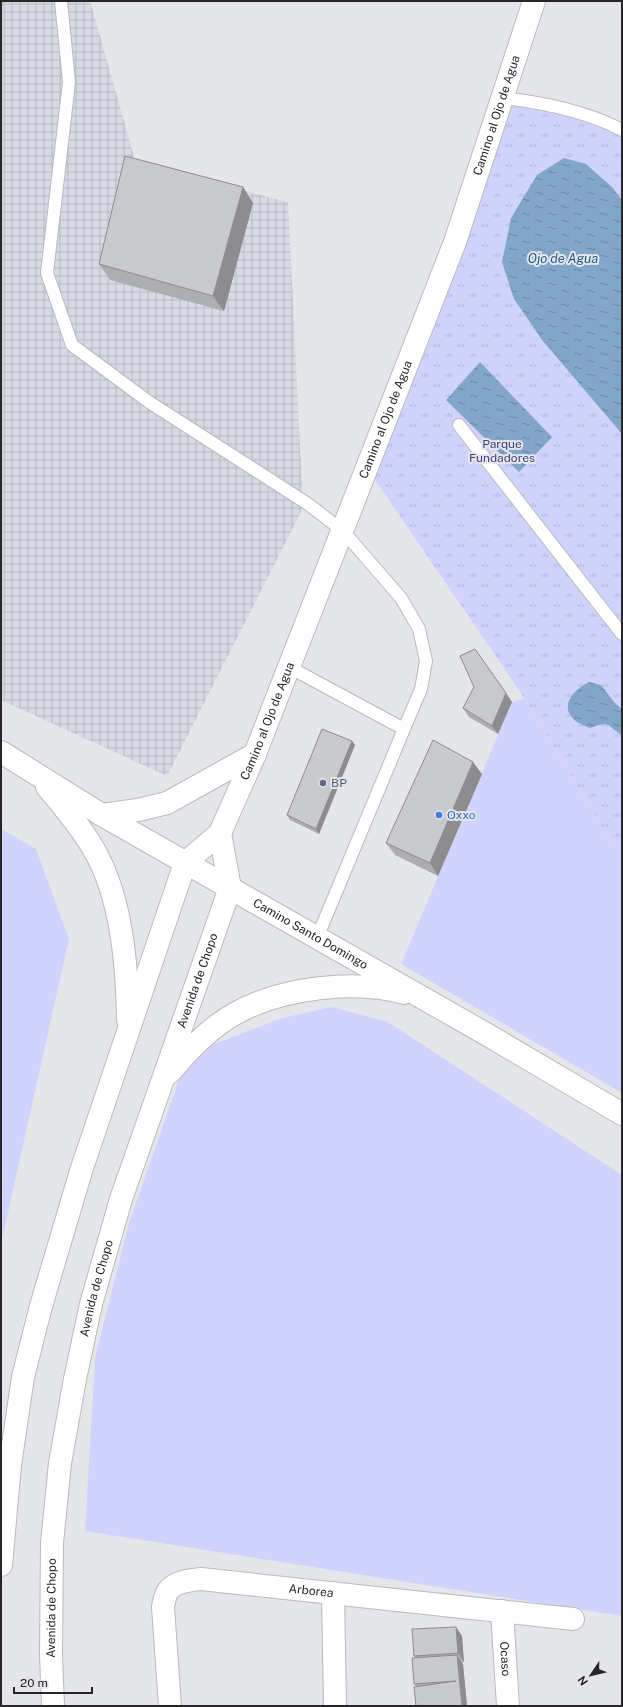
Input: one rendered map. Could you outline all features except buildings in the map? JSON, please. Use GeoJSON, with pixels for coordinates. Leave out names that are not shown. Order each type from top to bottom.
{"type":"FeatureCollection","features":[{"type":"Feature","properties":{"kind":"street","name":"Camino al Ojo de Agua"},"geometry":{"type":"LineString","coordinates":[[185,863],[220,832],[255,754],[455,242],[504,98],[534,1]]}},
{"type":"Feature","properties":{"kind":"street","name":"Camino Santo Domingo"},"geometry":{"type":"LineString","coordinates":[[1,752],[34,771],[102,815],[427,1000],[622,1114]]}},
{"type":"Feature","properties":{"kind":"street"},"geometry":{"type":"LineString","coordinates":[[102,815],[138,810],[167,803],[255,754]]}},
{"type":"Feature","properties":{"kind":"street"},"geometry":{"type":"LineString","coordinates":[[34,771],[72,817],[94,849],[107,876],[120,924],[127,979],[128,1036]]}},
{"type":"Feature","properties":{"kind":"street"},"geometry":{"type":"LineString","coordinates":[[220,832],[230,888]]}},
{"type":"Feature","properties":{"kind":"street"},"geometry":{"type":"LineString","coordinates":[[1,1565],[10,1465],[23,1377],[41,1306],[81,1171],[128,1036],[185,863]]}},
{"type":"Feature","properties":{"kind":"street","name":"Avenida de Chopo"},"geometry":{"type":"LineString","coordinates":[[53,1706],[51,1655],[52,1543],[62,1455],[91,1304],[121,1199],[230,888]]}},
{"type":"Feature","properties":{"kind":"street"},"geometry":{"type":"LineString","coordinates":[[161,1082],[189,1051],[211,1031],[237,1012],[264,1001],[294,992],[334,987],[394,990],[427,1000]]}},
{"type":"Feature","properties":{"kind":"street","name":"Arborea"},"geometry":{"type":"LineString","coordinates":[[170,1706],[163,1607],[168,1591],[176,1585],[190,1580],[201,1579],[573,1619]]}},
{"type":"Feature","properties":{"kind":"street"},"geometry":{"type":"LineString","coordinates":[[334,1594],[335,1706]]}},
{"type":"Feature","properties":{"kind":"street","name":"Ocaso"},"geometry":{"type":"LineString","coordinates":[[502,1611],[508,1706]]}},
{"type":"Feature","properties":{"kind":"lane"},"geometry":{"type":"LineString","coordinates":[[61,1],[69,82],[47,273],[72,345],[149,402],[308,504],[343,531],[401,598],[419,629],[426,661],[421,689],[317,938]]}},
{"type":"Feature","properties":{"kind":"lane"},"geometry":{"type":"LineString","coordinates":[[504,98],[539,102],[572,111],[622,130]]}},
{"type":"Feature","properties":{"kind":"lane"},"geometry":{"type":"LineString","coordinates":[[459,426],[622,634]]}},
{"type":"Feature","properties":{"kind":"lane"},"geometry":{"type":"LineString","coordinates":[[289,667],[404,729]]}},
{"type":"Feature","properties":{"kind":"shaded area"},"geometry":{"type":"Polygon","coordinates":[[[1,1],[90,1],[136,164],[288,202],[303,508],[167,776],[1,700],[1,1]]]}},
{"type":"Feature","properties":{"kind":"green space","name":"Parque Fundadores"},"geometry":{"type":"Polygon","coordinates":[[[504,98],[622,122],[622,856],[615,848],[525,699],[367,468],[504,98]]]}},
{"type":"Feature","properties":{"kind":"green space"},"geometry":{"type":"Polygon","coordinates":[[[525,699],[615,848],[622,856],[622,1093],[401,964],[512,702],[525,699]]]}},
{"type":"Feature","properties":{"kind":"green space"},"geometry":{"type":"Polygon","coordinates":[[[1,829],[36,849],[69,939],[1,1244],[1,829]]]}},
{"type":"Feature","properties":{"kind":"green space"},"geometry":{"type":"Polygon","coordinates":[[[332,1007],[388,1022],[622,1175],[622,1616],[85,1531],[95,1358],[129,1223],[182,1071],[212,1045],[282,1018],[332,1007]]]}},
{"type":"Feature","properties":{"kind":"water","name":"Ojo de Agua"},"geometry":{"type":"Polygon","coordinates":[[[564,158],[586,164],[612,187],[622,200],[622,434],[542,340],[514,299],[502,262],[511,218],[537,175],[564,158]]]}},
{"type":"Feature","properties":{"kind":"water"},"geometry":{"type":"Polygon","coordinates":[[[480,362],[552,437],[519,472],[446,400],[480,362]]]}},
{"type":"Feature","properties":{"kind":"water"},"geometry":{"type":"Polygon","coordinates":[[[589,682],[601,685],[615,703],[622,709],[622,735],[606,724],[590,728],[580,724],[573,719],[569,713],[569,700],[573,694],[589,682]]]}},
{"type":"Feature","properties":{"kind":"place","name":"BP"},"geometry":{"type":"Point","coordinates":[323,783]}},
{"type":"Feature","properties":{"kind":"place","name":"Oxxo"},"geometry":{"type":"Point","coordinates":[439,815]}}]}
